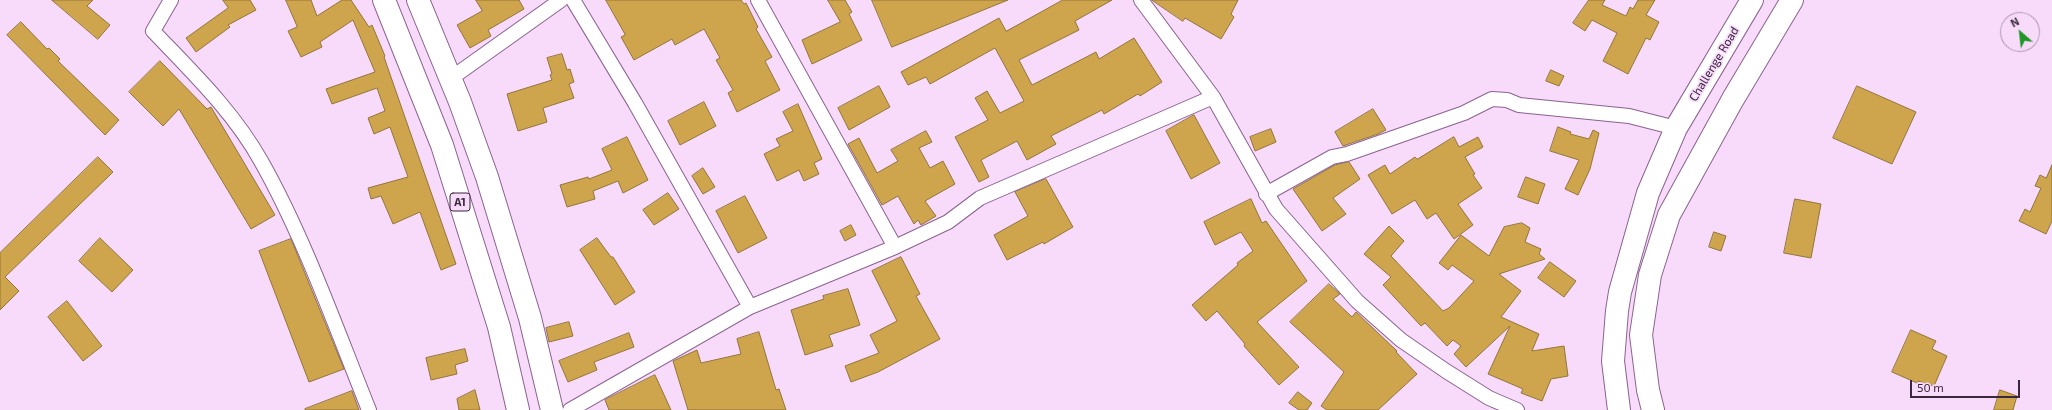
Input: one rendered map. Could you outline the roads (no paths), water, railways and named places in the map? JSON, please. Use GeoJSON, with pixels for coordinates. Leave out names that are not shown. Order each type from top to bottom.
{"type":"FeatureCollection","features":[{"type":"Feature","properties":{"kind":"main road","name":"A1"},"geometry":{"type":"LineString","coordinates":[[384,0],[442,145],[500,327],[518,410]]}},
{"type":"Feature","properties":{"kind":"main road"},"geometry":{"type":"LineString","coordinates":[[418,0],[450,79],[486,177],[530,318],[552,410]]}},
{"type":"Feature","properties":{"kind":"main road","name":"Challenge Road"},"geometry":{"type":"LineString","coordinates":[[1619,410],[1613,361],[1620,292],[1648,193],[1676,128],[1752,0]]}},
{"type":"Feature","properties":{"kind":"main road"},"geometry":{"type":"LineString","coordinates":[[1653,410],[1648,390],[1641,335],[1650,275],[1669,215],[1733,99],[1792,0]]}},
{"type":"Feature","properties":{"kind":"street"},"geometry":{"type":"LineString","coordinates":[[172,0],[153,31],[226,109],[261,160],[297,236],[369,410]]}},
{"type":"Feature","properties":{"kind":"street"},"geometry":{"type":"LineString","coordinates":[[450,79],[561,0]]}},
{"type":"Feature","properties":{"kind":"street"},"geometry":{"type":"LineString","coordinates":[[572,0],[635,103],[750,307]]}},
{"type":"Feature","properties":{"kind":"street"},"geometry":{"type":"LineString","coordinates":[[758,0],[895,247]]}},
{"type":"Feature","properties":{"kind":"street"},"geometry":{"type":"LineString","coordinates":[[1141,0],[1213,97],[1266,194],[1276,209],[1358,300],[1400,340],[1489,398],[1517,410]]}},
{"type":"Feature","properties":{"kind":"street"},"geometry":{"type":"LineString","coordinates":[[570,410],[750,307],[895,247],[948,222],[980,198],[1213,97]]}},
{"type":"Feature","properties":{"kind":"street"},"geometry":{"type":"LineString","coordinates":[[1266,194],[1332,157],[1347,154],[1464,113],[1492,99],[1507,100],[1519,105],[1629,116],[1676,128]]}}]}
